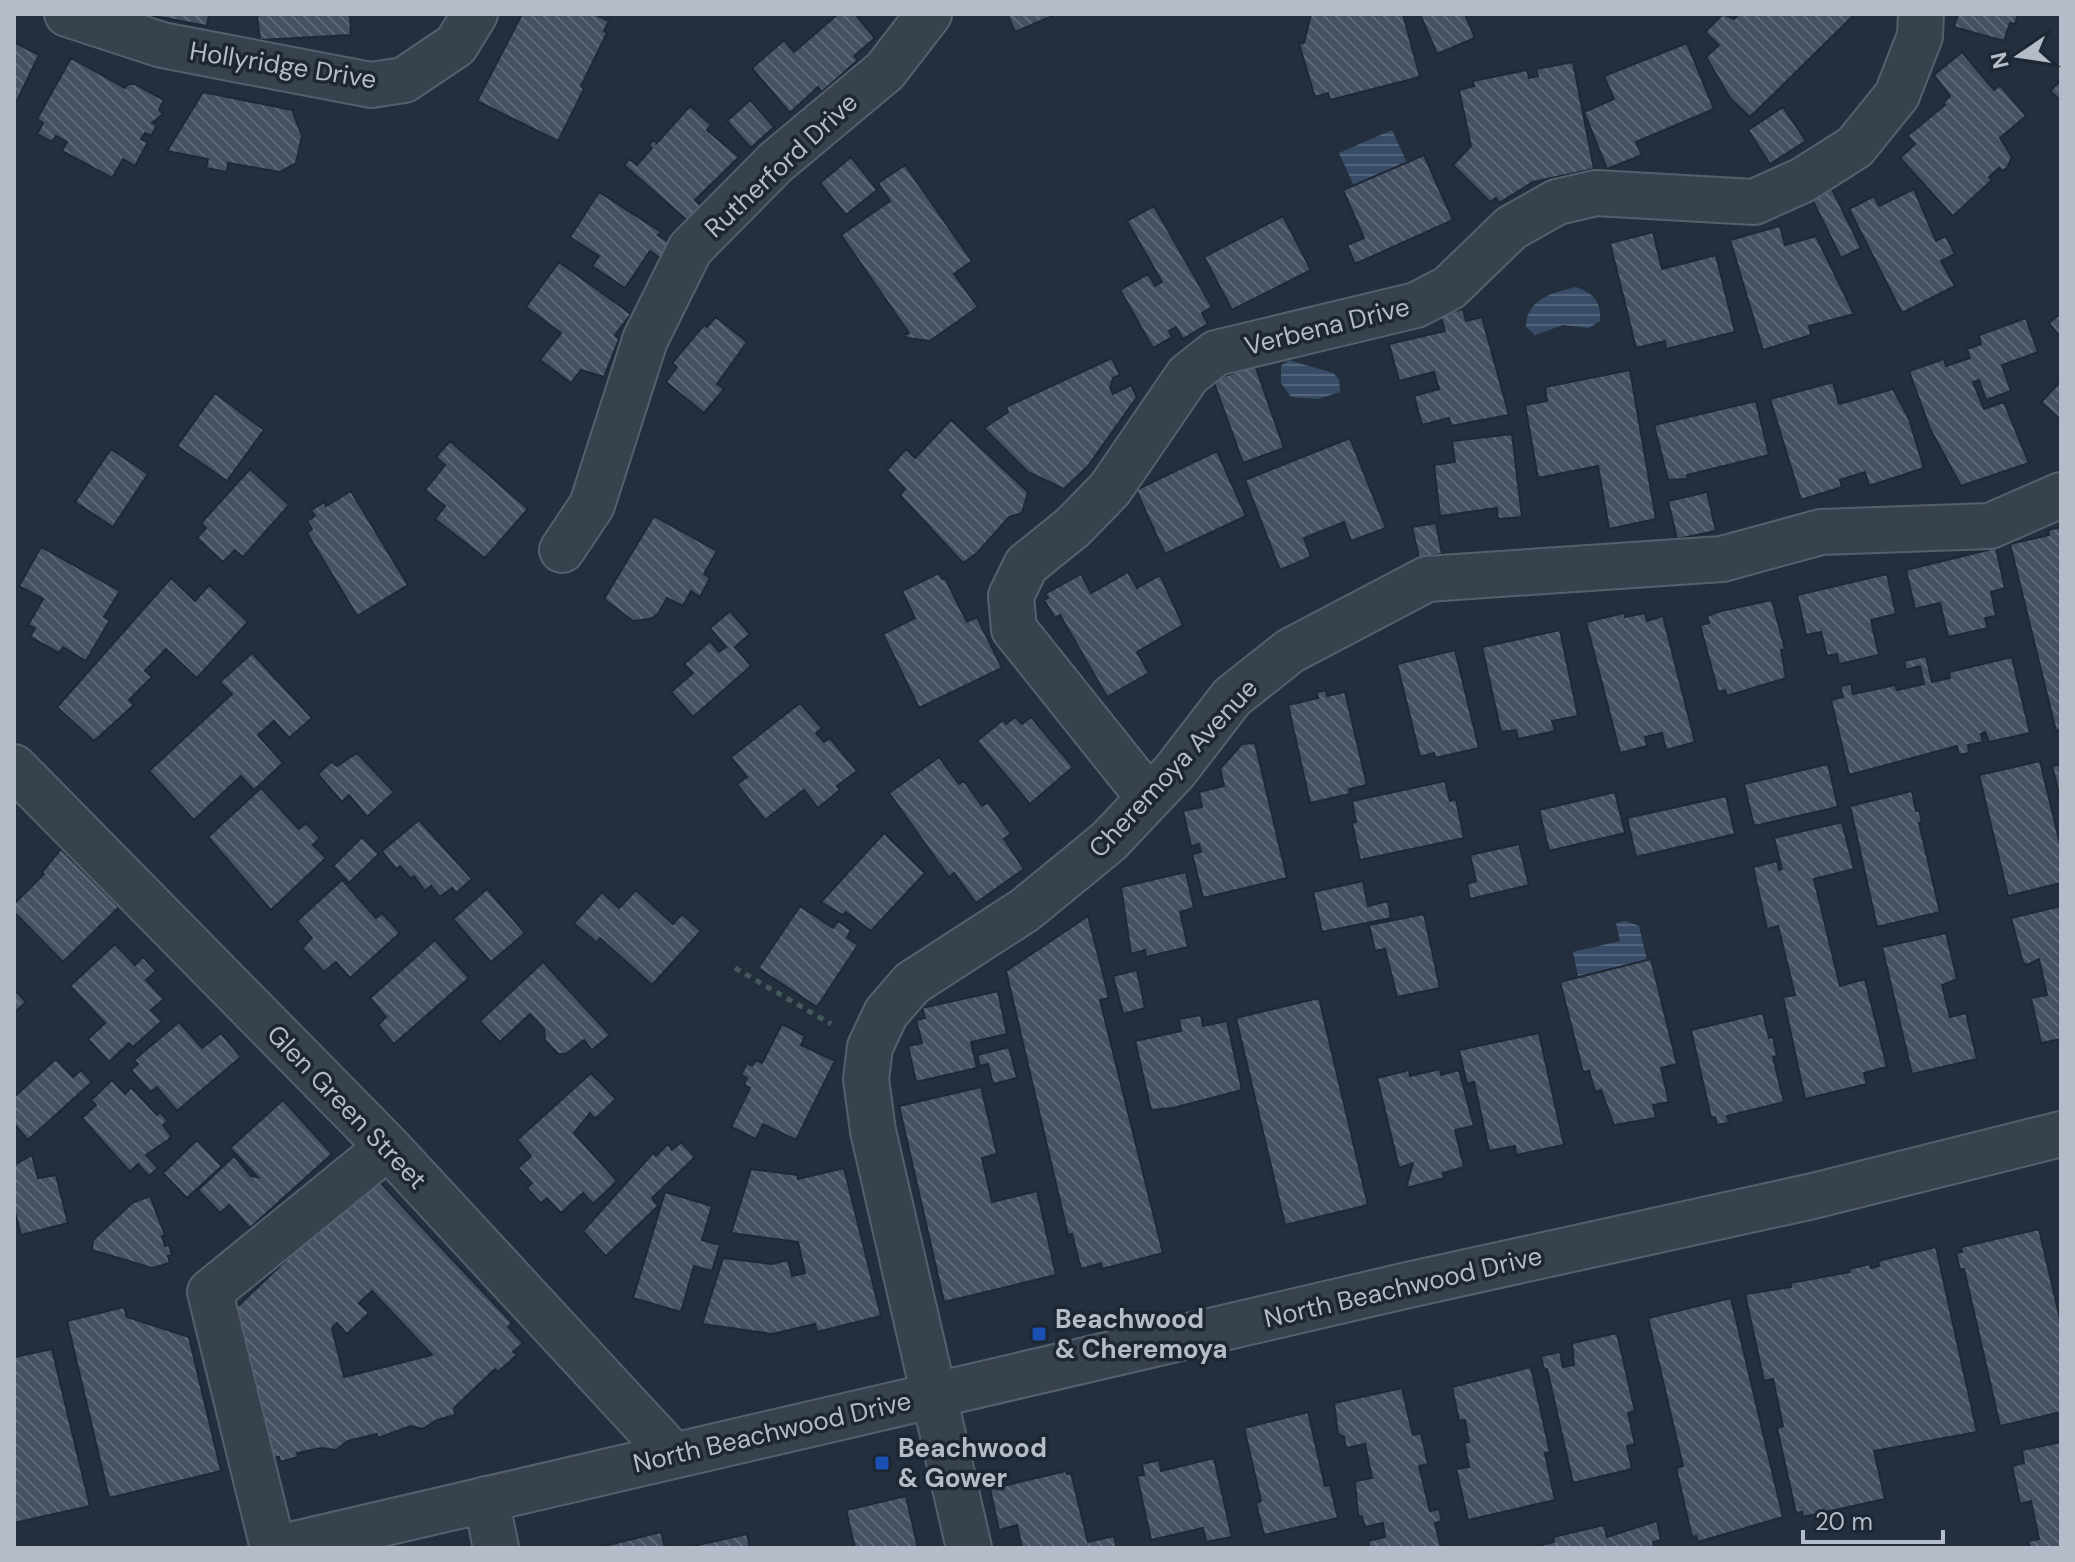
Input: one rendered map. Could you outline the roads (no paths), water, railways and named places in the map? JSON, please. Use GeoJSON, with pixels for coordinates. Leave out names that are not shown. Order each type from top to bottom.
{"type":"FeatureCollection","features":[{"type":"Feature","properties":{"kind":"street","name":"Hollyridge Drive"},"geometry":{"type":"LineString","coordinates":[[67,14],[162,45],[371,85],[404,80],[430,63],[456,45],[475,14]]}},
{"type":"Feature","properties":{"kind":"street","name":"Rutherford Drive"},"geometry":{"type":"LineString","coordinates":[[562,550],[592,505],[645,340],[690,249],[776,162],[885,71],[929,14]]}},
{"type":"Feature","properties":{"kind":"street","name":"Verbena Drive"},"geometry":{"type":"LineString","coordinates":[[1149,798],[1014,629],[1011,596],[1026,565],[1073,527],[1110,489],[1188,375],[1216,353],[1416,305],[1449,288],[1511,228],[1557,202],[1596,193],[1754,202],[1803,180],[1855,147],[1897,95],[1920,36],[1921,14]]}},
{"type":"Feature","properties":{"kind":"street","name":"Cheremoya Avenue"},"geometry":{"type":"LineString","coordinates":[[969,1548],[873,1131],[866,1079],[870,1047],[886,1013],[912,983],[1025,910],[1109,841],[1149,798],[1232,697],[1290,651],[1427,579],[1722,559],[1821,532],[1990,526],[2061,495]]}},
{"type":"Feature","properties":{"kind":"street","name":"Glen Green Street"},"geometry":{"type":"LineString","coordinates":[[14,767],[388,1147],[673,1455]]}},
{"type":"Feature","properties":{"kind":"street","name":"North Beachwood Drive"},"geometry":{"type":"LineString","coordinates":[[276,1548],[932,1395],[1813,1196],[2061,1134]]}},
{"type":"Feature","properties":{"kind":"street"},"geometry":{"type":"LineString","coordinates":[[276,1548],[210,1292],[388,1147]]}},
{"type":"Feature","properties":{"kind":"street"},"geometry":{"type":"LineString","coordinates":[[486,1499],[496,1548]]}},
{"type":"Feature","properties":{"kind":"water"},"geometry":{"type":"Polygon","coordinates":[[[1392,130],[1407,163],[1354,186],[1339,153],[1392,130]]]}},
{"type":"Feature","properties":{"kind":"water"},"geometry":{"type":"Polygon","coordinates":[[[1576,287],[1595,299],[1600,321],[1589,328],[1563,325],[1535,335],[1526,327],[1527,317],[1536,303],[1551,294],[1576,287]]]}},
{"type":"Feature","properties":{"kind":"water"},"geometry":{"type":"Polygon","coordinates":[[[1288,360],[1333,373],[1339,379],[1340,392],[1318,399],[1291,397],[1281,383],[1281,366],[1288,360]]]}},
{"type":"Feature","properties":{"kind":"water"},"geometry":{"type":"Polygon","coordinates":[[[1626,921],[1639,926],[1647,960],[1578,976],[1573,952],[1620,941],[1616,923],[1626,921]]]}},
{"type":"Feature","properties":{"kind":"place","name":"Beachwood & Cheremoya"},"geometry":{"type":"Point","coordinates":[1039,1334]}},
{"type":"Feature","properties":{"kind":"place","name":"Beachwood & Gower"},"geometry":{"type":"Point","coordinates":[882,1463]}}]}
